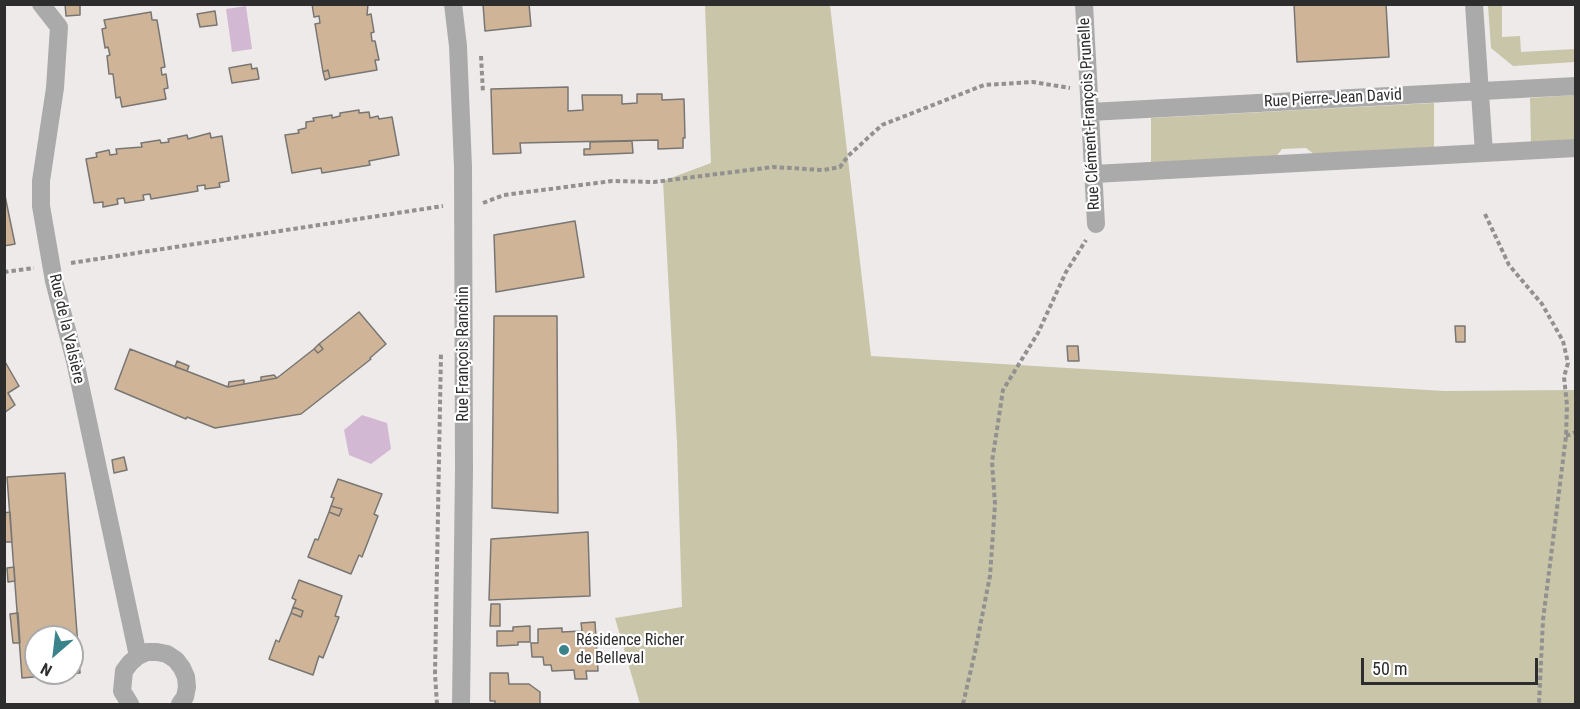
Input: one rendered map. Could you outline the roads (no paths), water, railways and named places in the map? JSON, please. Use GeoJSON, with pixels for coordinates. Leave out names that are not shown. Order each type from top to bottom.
{"type":"FeatureCollection","features":[{"type":"Feature","properties":{"kind":"street","name":"Rue de la Valsière"},"geometry":{"type":"LineString","coordinates":[[41,4],[59,27],[55,88],[41,181],[41,206],[51,266],[75,361],[138,656]]}},
{"type":"Feature","properties":{"kind":"street","name":"Rue François Ranchin"},"geometry":{"type":"LineString","coordinates":[[453,4],[458,46],[464,203],[461,705]]}},
{"type":"Feature","properties":{"kind":"street","name":"Rue Clément-François Prunelle"},"geometry":{"type":"LineString","coordinates":[[1084,4],[1096,224]]}},
{"type":"Feature","properties":{"kind":"street"},"geometry":{"type":"LineString","coordinates":[[1474,4],[1484,153]]}},
{"type":"Feature","properties":{"kind":"street","name":"Rue Pierre-Jean David"},"geometry":{"type":"LineString","coordinates":[[1090,112],[1575,86]]}},
{"type":"Feature","properties":{"kind":"street"},"geometry":{"type":"LineString","coordinates":[[1094,174],[1575,148]]}},
{"type":"Feature","properties":{"kind":"street"},"geometry":{"type":"LineString","coordinates":[[130,705],[122,692],[124,671],[138,656],[147,652],[167,654],[183,668],[187,687],[180,705]]}},
{"type":"Feature","properties":{"kind":"place","name":"Résidence Richer de Belleval"},"geometry":{"type":"Point","coordinates":[564,650]}}]}
